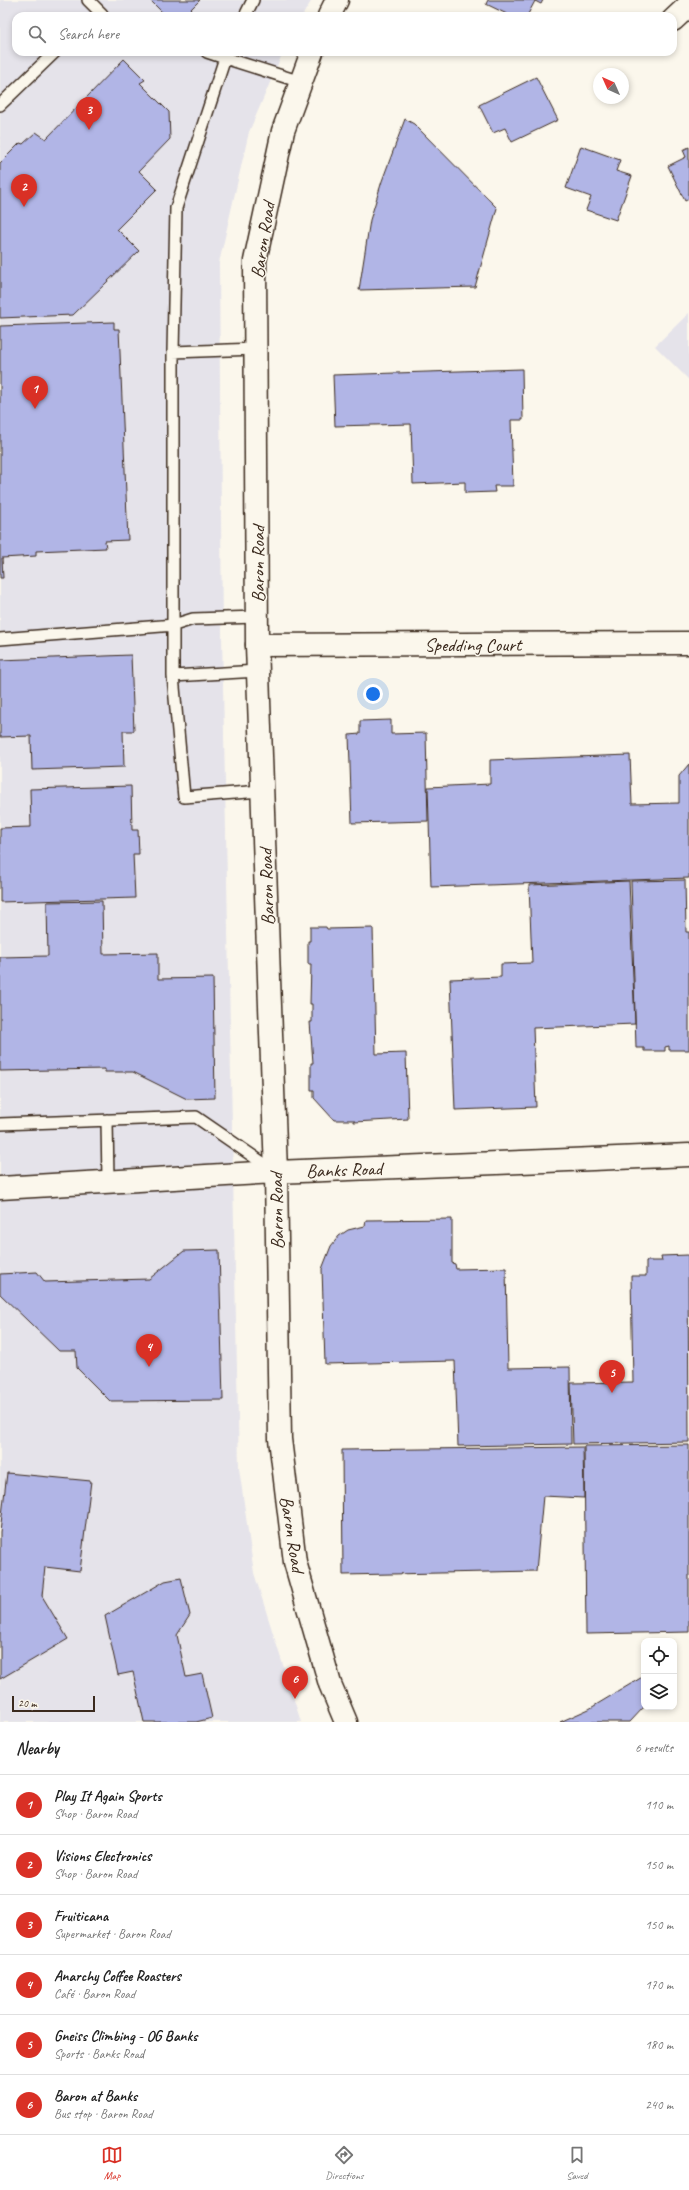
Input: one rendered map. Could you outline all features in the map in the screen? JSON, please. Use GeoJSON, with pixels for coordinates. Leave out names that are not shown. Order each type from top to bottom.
{"type":"FeatureCollection","features":[{"type":"Feature","properties":{"kind":"street"},"geometry":{"type":"LineString","coordinates":[[331,12],[337,0]]}},
{"type":"Feature","properties":{"kind":"street"},"geometry":{"type":"LineString","coordinates":[[677,16],[689,5]]}},
{"type":"Feature","properties":{"kind":"street","name":"Baron Road"},"geometry":{"type":"LineString","coordinates":[[311,56],[283,131],[255,261],[257,645],[276,1172],[280,1439],[295,1562],[330,1684],[346,1722]]}},
{"type":"Feature","properties":{"kind":"street","name":"Spedding Court"},"geometry":{"type":"LineString","coordinates":[[257,645],[689,643]]}},
{"type":"Feature","properties":{"kind":"street","name":"Banks Road"},"geometry":{"type":"LineString","coordinates":[[0,1188],[276,1172],[689,1155]]}},
{"type":"Feature","properties":{"kind":"lane"},"geometry":{"type":"LineString","coordinates":[[88,0],[99,12]]}},
{"type":"Feature","properties":{"kind":"lane"},"geometry":{"type":"LineString","coordinates":[[247,12],[253,0]]}},
{"type":"Feature","properties":{"kind":"lane"},"geometry":{"type":"LineString","coordinates":[[0,105],[50,56]]}},
{"type":"Feature","properties":{"kind":"lane"},"geometry":{"type":"LineString","coordinates":[[226,56],[176,208],[172,352],[173,676],[184,797],[262,791]]}},
{"type":"Feature","properties":{"kind":"lane"},"geometry":{"type":"LineString","coordinates":[[229,56],[301,82]]}},
{"type":"Feature","properties":{"kind":"lane"},"geometry":{"type":"LineString","coordinates":[[172,352],[256,349]]}},
{"type":"Feature","properties":{"kind":"lane"},"geometry":{"type":"LineString","coordinates":[[0,639],[174,625],[193,619],[257,617]]}},
{"type":"Feature","properties":{"kind":"lane"},"geometry":{"type":"LineString","coordinates":[[173,676],[258,671]]}},
{"type":"Feature","properties":{"kind":"lane"},"geometry":{"type":"LineString","coordinates":[[0,1124],[196,1117],[276,1172]]}},
{"type":"Feature","properties":{"kind":"lane"},"geometry":{"type":"LineString","coordinates":[[107,1120],[108,1181]]}},
{"type":"Feature","properties":{"kind":"shaded area"},"geometry":{"type":"Polygon","coordinates":[[[0,0],[312,0],[304,12],[12,12],[12,56],[281,56],[249,132],[219,263],[222,636],[239,1468],[254,1573],[301,1722],[0,1722],[0,0]]]}},
{"type":"Feature","properties":{"kind":"shaded area"},"geometry":{"type":"Polygon","coordinates":[[[689,313],[689,380],[655,346],[689,313]]]}},
{"type":"Feature","properties":{"kind":"building"},"geometry":{"type":"Polygon","coordinates":[[[150,0],[200,0],[188,12],[162,12],[150,0]]]}},
{"type":"Feature","properties":{"kind":"building"},"geometry":{"type":"Polygon","coordinates":[[[488,0],[543,0],[541,4],[535,1],[529,12],[503,12],[486,4],[488,0]]]}},
{"type":"Feature","properties":{"kind":"building"},"geometry":{"type":"Polygon","coordinates":[[[124,59],[145,80],[140,83],[169,112],[170,139],[139,171],[157,189],[117,229],[139,251],[73,315],[0,318],[0,163],[20,143],[23,144],[36,132],[46,139],[124,59]]]}},
{"type":"Feature","properties":{"kind":"building"},"geometry":{"type":"Polygon","coordinates":[[[536,77],[558,120],[512,142],[505,128],[493,133],[479,105],[536,77]]]}},
{"type":"Feature","properties":{"kind":"building"},"geometry":{"type":"Polygon","coordinates":[[[405,119],[414,124],[497,208],[475,287],[359,290],[370,220],[382,181],[405,119]]]}},
{"type":"Feature","properties":{"kind":"building"},"geometry":{"type":"Polygon","coordinates":[[[581,146],[620,160],[616,171],[632,176],[616,220],[586,210],[591,197],[566,188],[581,146]]]}},
{"type":"Feature","properties":{"kind":"building"},"geometry":{"type":"Polygon","coordinates":[[[689,147],[689,199],[685,201],[668,166],[686,157],[683,150],[689,147]]]}},
{"type":"Feature","properties":{"kind":"building"},"geometry":{"type":"Polygon","coordinates":[[[114,322],[114,329],[119,329],[128,540],[105,541],[106,548],[36,551],[36,556],[2,558],[3,578],[0,578],[0,326],[114,322]]]}},
{"type":"Feature","properties":{"kind":"building"},"geometry":{"type":"Polygon","coordinates":[[[522,369],[523,420],[511,420],[513,486],[494,486],[495,492],[465,493],[465,482],[413,484],[411,424],[335,426],[333,375],[522,369]]]}},
{"type":"Feature","properties":{"kind":"building"},"geometry":{"type":"Polygon","coordinates":[[[131,655],[134,731],[123,731],[124,767],[32,770],[31,736],[0,737],[0,660],[131,655]]]}},
{"type":"Feature","properties":{"kind":"building"},"geometry":{"type":"Polygon","coordinates":[[[391,720],[391,734],[426,733],[428,821],[352,823],[349,735],[360,734],[360,721],[391,720]]]}},
{"type":"Feature","properties":{"kind":"building"},"geometry":{"type":"Polygon","coordinates":[[[630,755],[632,804],[679,803],[679,776],[689,764],[689,878],[431,887],[428,787],[490,784],[490,760],[630,755]]]}},
{"type":"Feature","properties":{"kind":"building"},"geometry":{"type":"Polygon","coordinates":[[[131,786],[132,830],[138,830],[139,854],[133,854],[135,898],[0,902],[0,828],[31,827],[30,789],[131,786]]]}},
{"type":"Feature","properties":{"kind":"building"},"geometry":{"type":"Polygon","coordinates":[[[685,880],[686,932],[689,932],[689,1050],[669,1050],[669,1046],[665,1047],[665,1051],[644,1051],[644,1048],[636,1048],[631,881],[685,880]]]}},
{"type":"Feature","properties":{"kind":"building"},"geometry":{"type":"Polygon","coordinates":[[[629,881],[635,1024],[533,1028],[536,1107],[455,1110],[450,979],[501,977],[501,964],[532,963],[529,885],[629,881]]]}},
{"type":"Feature","properties":{"kind":"building"},"geometry":{"type":"Polygon","coordinates":[[[102,901],[103,954],[158,953],[158,979],[213,978],[215,1098],[187,1099],[133,1072],[105,1072],[105,1069],[0,1071],[0,957],[48,956],[47,902],[102,901]]]}},
{"type":"Feature","properties":{"kind":"building"},"geometry":{"type":"Polygon","coordinates":[[[310,927],[326,927],[327,929],[373,928],[376,1054],[406,1053],[408,1119],[354,1122],[354,1120],[334,1120],[314,1098],[314,1090],[311,1090],[311,1063],[313,1063],[310,1022],[312,1022],[312,1004],[310,1004],[311,964],[308,964],[308,941],[310,941],[310,927]]]}},
{"type":"Feature","properties":{"kind":"building"},"geometry":{"type":"Polygon","coordinates":[[[452,1219],[452,1263],[455,1264],[456,1269],[506,1268],[508,1368],[570,1367],[571,1444],[458,1446],[455,1361],[325,1364],[322,1269],[331,1246],[339,1236],[348,1230],[365,1226],[366,1220],[452,1219]]]}},
{"type":"Feature","properties":{"kind":"building"},"geometry":{"type":"Polygon","coordinates":[[[219,1250],[223,1400],[110,1401],[77,1368],[76,1351],[59,1351],[0,1294],[0,1274],[37,1272],[45,1282],[149,1279],[184,1251],[219,1250]]]}},
{"type":"Feature","properties":{"kind":"building"},"geometry":{"type":"Polygon","coordinates":[[[688,1255],[689,1442],[573,1444],[571,1383],[633,1382],[631,1276],[646,1276],[646,1261],[662,1261],[661,1256],[688,1255]]]}},
{"type":"Feature","properties":{"kind":"building"},"geometry":{"type":"Polygon","coordinates":[[[689,1445],[689,1632],[586,1634],[584,1446],[689,1445]]]}},
{"type":"Feature","properties":{"kind":"building"},"geometry":{"type":"Polygon","coordinates":[[[583,1447],[584,1498],[543,1496],[536,1571],[343,1575],[342,1450],[583,1447]]]}},
{"type":"Feature","properties":{"kind":"building"},"geometry":{"type":"Polygon","coordinates":[[[7,1473],[91,1481],[80,1571],[45,1567],[42,1596],[68,1639],[0,1679],[0,1532],[7,1473]]]}},
{"type":"Feature","properties":{"kind":"building"},"geometry":{"type":"Polygon","coordinates":[[[181,1578],[190,1615],[177,1635],[186,1677],[202,1674],[212,1718],[196,1722],[144,1722],[133,1672],[118,1675],[105,1616],[165,1581],[181,1578]]]}},
{"type":"Feature","properties":{"kind":"building"},"geometry":{"type":"Polygon","coordinates":[[[641,1678],[641,1710],[630,1722],[560,1722],[589,1709],[641,1678]]]}},
{"type":"Feature","properties":{"kind":"place","name":"Fruiticana"},"geometry":{"type":"Point","coordinates":[89,130]}},
{"type":"Feature","properties":{"kind":"place","name":"Visions Electronics"},"geometry":{"type":"Point","coordinates":[24,207]}},
{"type":"Feature","properties":{"kind":"place","name":"Play It Again Sports"},"geometry":{"type":"Point","coordinates":[35,409]}},
{"type":"Feature","properties":{"kind":"place","name":"Anarchy Coffee Roasters"},"geometry":{"type":"Point","coordinates":[149,1367]}},
{"type":"Feature","properties":{"kind":"place","name":"Gneiss Climbing - OG Banks"},"geometry":{"type":"Point","coordinates":[612,1393]}},
{"type":"Feature","properties":{"kind":"place","name":"Baron at Banks"},"geometry":{"type":"Point","coordinates":[295,1699]}}]}
